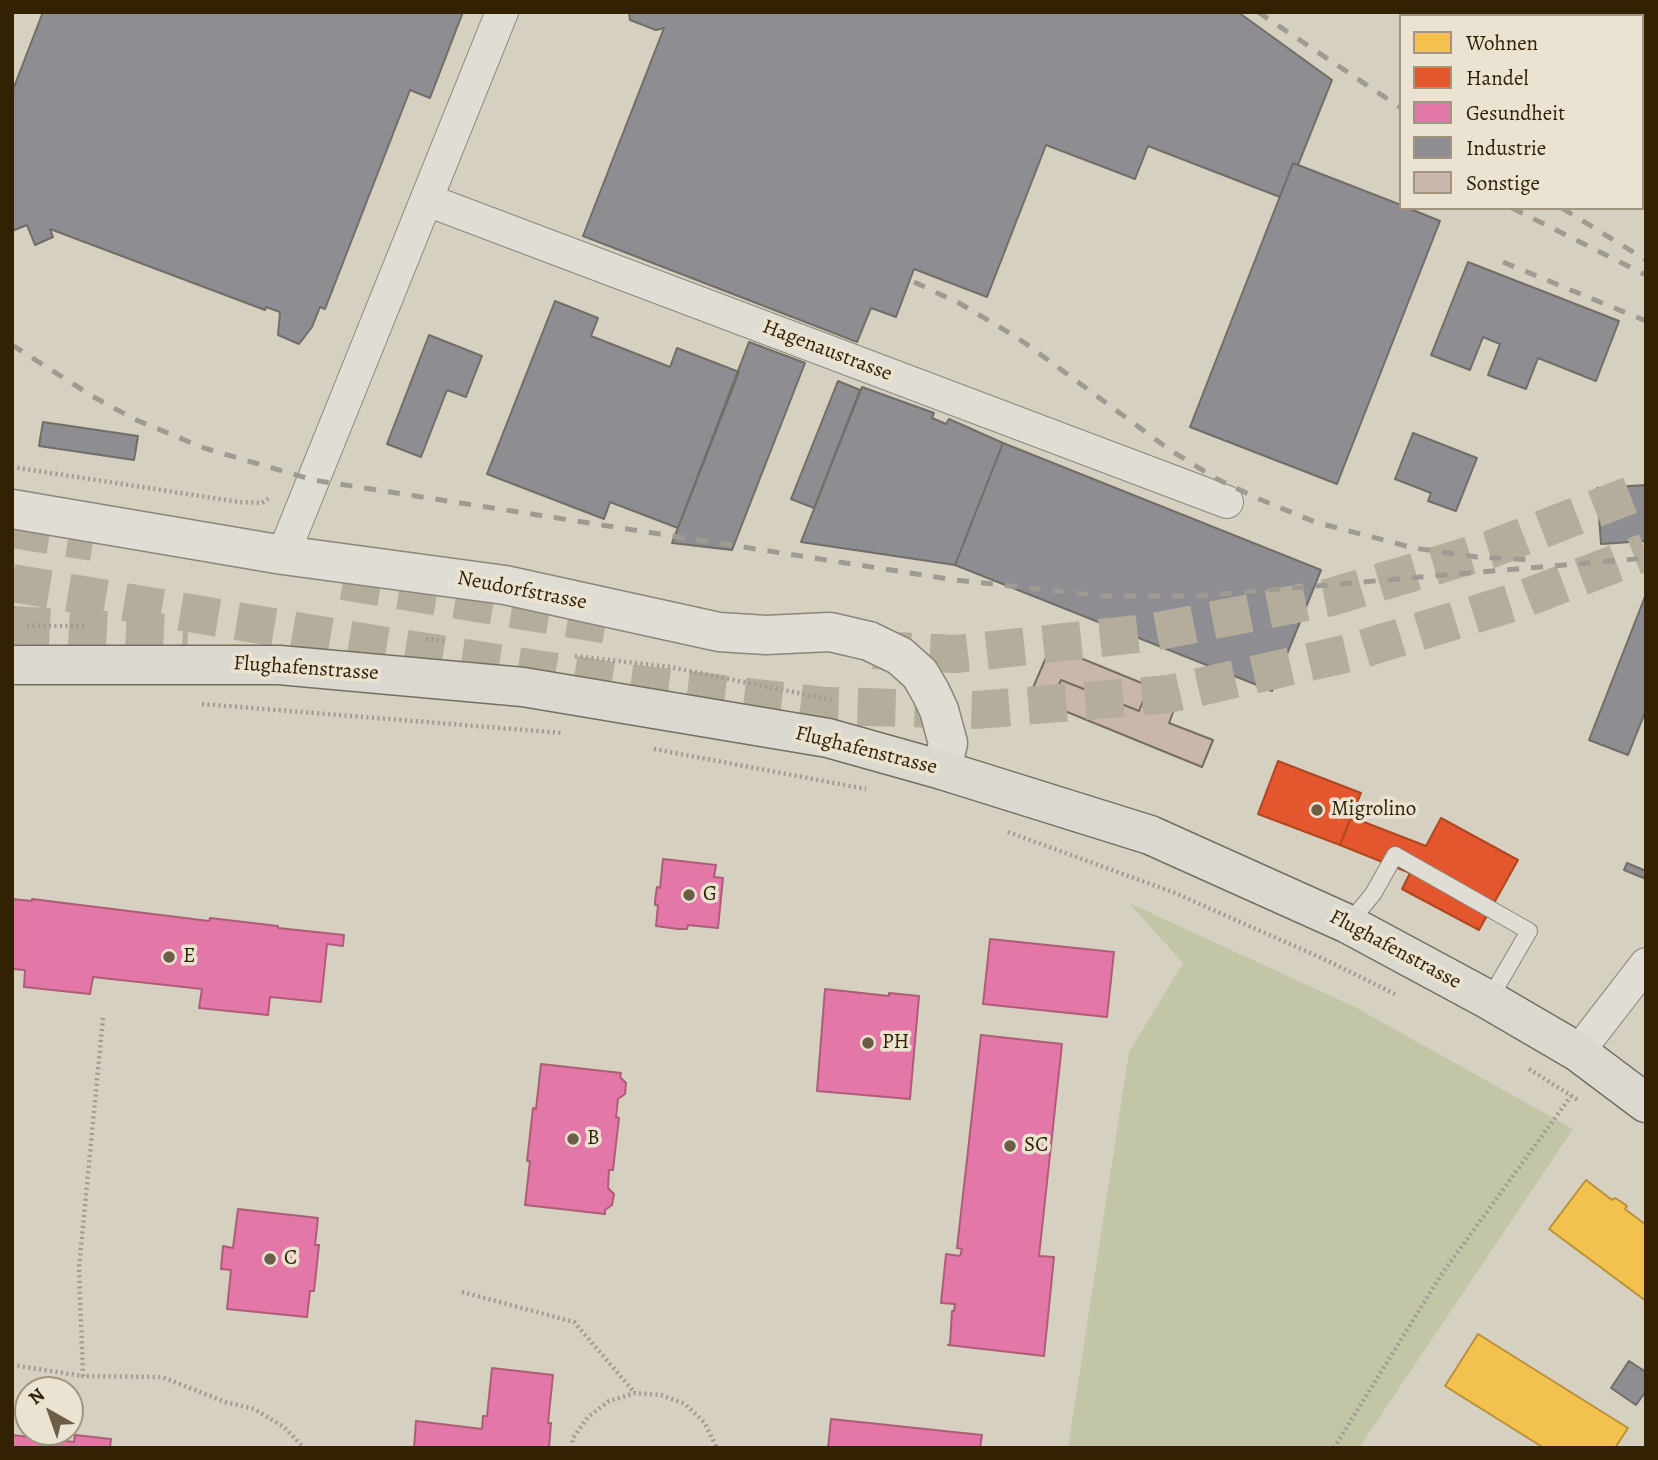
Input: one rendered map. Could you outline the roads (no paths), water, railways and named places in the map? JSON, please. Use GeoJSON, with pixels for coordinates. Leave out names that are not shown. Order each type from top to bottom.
{"type":"FeatureCollection","features":[{"type":"Feature","properties":{"kind":"main road","name":"Flughafenstrasse"},"geometry":{"type":"LineString","coordinates":[[12,664],[279,665],[523,687],[828,738],[942,770],[1150,835],[1348,924],[1489,1000],[1578,1052],[1646,1102]]}},
{"type":"Feature","properties":{"kind":"street"},"geometry":{"type":"LineString","coordinates":[[283,555],[502,12]]}},
{"type":"Feature","properties":{"kind":"street","name":"Hagenaustrasse"},"geometry":{"type":"LineString","coordinates":[[427,200],[1227,502]]}},
{"type":"Feature","properties":{"kind":"street","name":"Neudorfstrasse"},"geometry":{"type":"LineString","coordinates":[[12,509],[283,555],[505,585],[719,632],[766,635],[830,632],[869,641],[900,656],[926,683],[939,710],[947,743],[942,770]]}},
{"type":"Feature","properties":{"kind":"street"},"geometry":{"type":"LineString","coordinates":[[1578,1052],[1646,964]]}},
{"type":"Feature","properties":{"kind":"lane"},"geometry":{"type":"LineString","coordinates":[[1348,924],[1373,894],[1395,855],[1529,931],[1489,1000]]}},
{"type":"Feature","properties":{"kind":"tunnel"},"geometry":{"type":"LineString","coordinates":[[873,650],[956,654],[1154,632],[1331,597],[1491,549],[1646,489]]}},
{"type":"Feature","properties":{"kind":"tunnel"},"geometry":{"type":"LineString","coordinates":[[12,529],[93,542]]}},
{"type":"Feature","properties":{"kind":"tunnel"},"geometry":{"type":"LineString","coordinates":[[12,583],[620,682],[825,706],[976,710],[1169,694],[1349,653],[1515,602],[1646,552]]}},
{"type":"Feature","properties":{"kind":"tunnel"},"geometry":{"type":"LineString","coordinates":[[343,581],[615,626]]}},
{"type":"Feature","properties":{"kind":"tunnel"},"geometry":{"type":"LineString","coordinates":[[12,625],[188,634]]}},
{"type":"Feature","properties":{"kind":"railway"},"geometry":{"type":"LineString","coordinates":[[1258,12],[1399,107]]}},
{"type":"Feature","properties":{"kind":"railway"},"geometry":{"type":"LineString","coordinates":[[1516,210],[1646,275]]}},
{"type":"Feature","properties":{"kind":"railway"},"geometry":{"type":"LineString","coordinates":[[1565,210],[1646,260]]}},
{"type":"Feature","properties":{"kind":"railway"},"geometry":{"type":"LineString","coordinates":[[1503,262],[1646,321]]}},
{"type":"Feature","properties":{"kind":"railway"},"geometry":{"type":"LineString","coordinates":[[914,282],[959,303],[998,326],[1170,450],[1217,479],[1259,499],[1315,522],[1414,548],[1477,557],[1535,560]]}},
{"type":"Feature","properties":{"kind":"railway"},"geometry":{"type":"LineString","coordinates":[[12,345],[92,396],[134,419],[204,448],[313,480],[955,580],[1103,596],[1197,596],[1646,558]]}},
{"type":"Feature","properties":{"kind":"place","name":"Migrolino"},"geometry":{"type":"Point","coordinates":[1317,810]}},
{"type":"Feature","properties":{"kind":"place","name":"G"},"geometry":{"type":"Point","coordinates":[689,895]}},
{"type":"Feature","properties":{"kind":"place","name":"E"},"geometry":{"type":"Point","coordinates":[169,957]}},
{"type":"Feature","properties":{"kind":"place","name":"PH"},"geometry":{"type":"Point","coordinates":[868,1043]}},
{"type":"Feature","properties":{"kind":"place","name":"B"},"geometry":{"type":"Point","coordinates":[573,1139]}},
{"type":"Feature","properties":{"kind":"place","name":"SC"},"geometry":{"type":"Point","coordinates":[1010,1146]}},
{"type":"Feature","properties":{"kind":"place","name":"C"},"geometry":{"type":"Point","coordinates":[270,1259]}}]}
